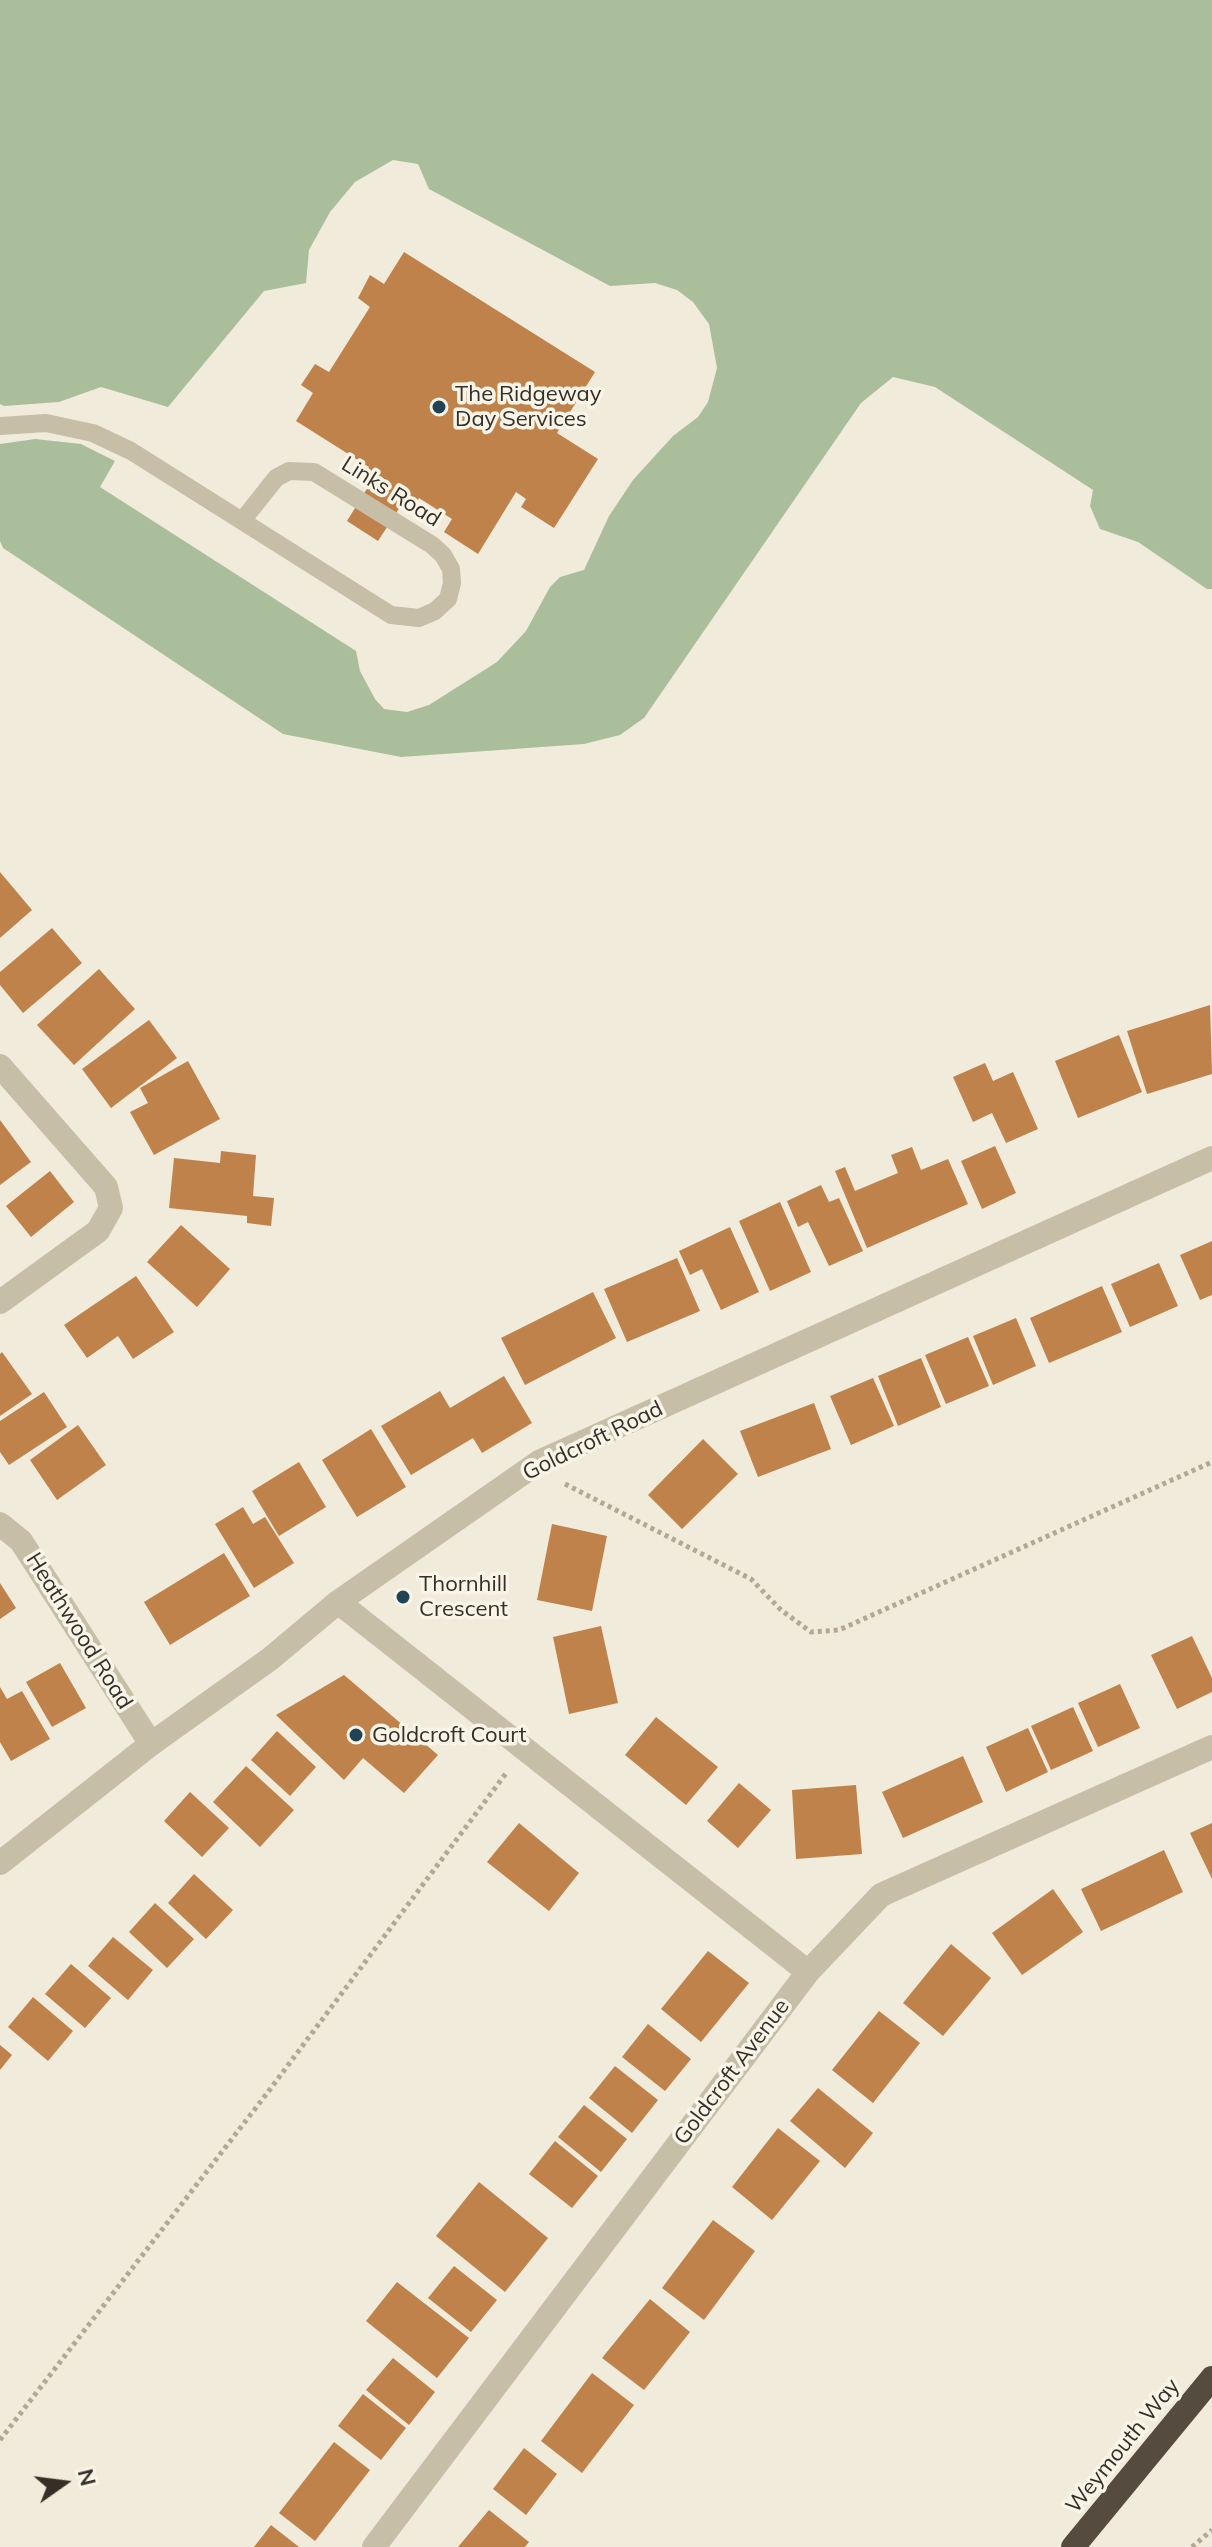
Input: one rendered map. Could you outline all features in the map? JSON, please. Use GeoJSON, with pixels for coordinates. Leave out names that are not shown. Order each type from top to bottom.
{"type":"FeatureCollection","features":[{"type":"Feature","properties":{"kind":"highway","name":"Weymouth Way"},"geometry":{"type":"LineString","coordinates":[[1073,2547],[1212,2378]]}},
{"type":"Feature","properties":{"kind":"street"},"geometry":{"type":"LineString","coordinates":[[0,1066],[106,1187],[111,1208],[98,1231],[0,1302]]}},
{"type":"Feature","properties":{"kind":"street","name":"Goldcroft Road"},"geometry":{"type":"LineString","coordinates":[[0,1863],[151,1744],[270,1659],[338,1602],[532,1467],[1212,1158]]}},
{"type":"Feature","properties":{"kind":"street","name":"Heathwood Road"},"geometry":{"type":"LineString","coordinates":[[0,1524],[21,1541],[151,1744]]}},
{"type":"Feature","properties":{"kind":"street"},"geometry":{"type":"LineString","coordinates":[[338,1602],[808,1972]]}},
{"type":"Feature","properties":{"kind":"street","name":"Goldcroft Avenue"},"geometry":{"type":"LineString","coordinates":[[374,2547],[808,1972],[881,1895],[1212,1747]]}},
{"type":"Feature","properties":{"kind":"lane","name":"Links Road"},"geometry":{"type":"LineString","coordinates":[[0,426],[46,423],[93,433],[131,451],[391,615],[419,618],[435,611],[448,599],[451,569],[443,555],[432,545],[314,472],[289,471],[276,478],[242,521]]}},
{"type":"Feature","properties":{"kind":"path"},"geometry":{"type":"LineString","coordinates":[[532,1467],[751,1579],[781,1610],[811,1632],[839,1630],[1212,1462]]}},
{"type":"Feature","properties":{"kind":"path"},"geometry":{"type":"LineString","coordinates":[[0,2440],[268,2092],[524,1748]]}},
{"type":"Feature","properties":{"kind":"path"},"geometry":{"type":"LineString","coordinates":[[1192,2547],[1212,2530]]}},
{"type":"Feature","properties":{"kind":"green space"},"geometry":{"type":"Polygon","coordinates":[[[0,0],[1212,0],[1212,589],[1207,589],[1138,542],[1100,529],[1090,506],[1093,490],[935,387],[893,377],[861,403],[644,718],[620,735],[584,744],[401,757],[283,734],[3,548],[0,541],[0,444],[35,439],[81,444],[115,461],[100,487],[356,651],[360,671],[375,699],[384,709],[407,712],[429,705],[497,662],[526,631],[550,587],[560,577],[584,570],[609,516],[633,480],[673,436],[698,417],[708,402],[717,368],[709,324],[693,302],[677,290],[655,283],[610,286],[429,189],[418,164],[393,160],[355,182],[330,212],[309,250],[306,283],[264,291],[168,407],[101,387],[59,402],[4,406],[0,404],[0,0]]]}},
{"type":"Feature","properties":{"kind":"building","name":"The Ridgeway Day Services"},"geometry":{"type":"Polygon","coordinates":[[[404,252],[595,372],[557,433],[598,459],[554,528],[521,507],[526,499],[516,492],[478,554],[444,532],[452,519],[419,498],[409,513],[400,507],[378,541],[347,521],[368,487],[360,482],[369,467],[296,421],[313,393],[301,385],[315,364],[329,372],[370,307],[358,298],[370,275],[384,284],[404,252]]]}},
{"type":"Feature","properties":{"kind":"building"},"geometry":{"type":"Polygon","coordinates":[[[0,872],[32,910],[0,938],[0,872]]]}},
{"type":"Feature","properties":{"kind":"building"},"geometry":{"type":"Polygon","coordinates":[[[52,928],[82,963],[23,1013],[0,985],[0,972],[52,928]]]}},
{"type":"Feature","properties":{"kind":"building"},"geometry":{"type":"Polygon","coordinates":[[[99,969],[135,1009],[74,1065],[37,1025],[99,969]]]}},
{"type":"Feature","properties":{"kind":"building"},"geometry":{"type":"Polygon","coordinates":[[[1210,1005],[1212,1074],[1147,1094],[1127,1031],[1210,1005]]]}},
{"type":"Feature","properties":{"kind":"building"},"geometry":{"type":"Polygon","coordinates":[[[149,1020],[177,1058],[111,1108],[82,1069],[149,1020]]]}},
{"type":"Feature","properties":{"kind":"building"},"geometry":{"type":"Polygon","coordinates":[[[1119,1035],[1142,1092],[1078,1118],[1055,1061],[1119,1035]]]}},
{"type":"Feature","properties":{"kind":"building"},"geometry":{"type":"Polygon","coordinates":[[[188,1061],[220,1119],[154,1155],[130,1112],[148,1103],[140,1088],[188,1061]]]}},
{"type":"Feature","properties":{"kind":"building"},"geometry":{"type":"Polygon","coordinates":[[[985,1063],[993,1081],[1013,1072],[1038,1129],[1006,1143],[992,1113],[973,1122],[953,1077],[985,1063]]]}},
{"type":"Feature","properties":{"kind":"building"},"geometry":{"type":"Polygon","coordinates":[[[0,1120],[31,1162],[0,1185],[0,1120]]]}},
{"type":"Feature","properties":{"kind":"building"},"geometry":{"type":"Polygon","coordinates":[[[995,1146],[1016,1193],[982,1209],[961,1161],[995,1146]]]}},
{"type":"Feature","properties":{"kind":"building"},"geometry":{"type":"Polygon","coordinates":[[[912,1147],[921,1170],[948,1159],[968,1204],[867,1248],[835,1171],[845,1167],[855,1191],[898,1173],[891,1155],[912,1147]]]}},
{"type":"Feature","properties":{"kind":"building"},"geometry":{"type":"Polygon","coordinates":[[[221,1151],[256,1155],[253,1196],[274,1198],[271,1226],[247,1223],[247,1216],[169,1208],[174,1158],[220,1163],[221,1151]]]}},
{"type":"Feature","properties":{"kind":"building"},"geometry":{"type":"Polygon","coordinates":[[[50,1171],[74,1202],[31,1237],[6,1206],[50,1171]]]}},
{"type":"Feature","properties":{"kind":"building"},"geometry":{"type":"Polygon","coordinates":[[[821,1185],[829,1202],[839,1198],[863,1251],[829,1266],[808,1222],[798,1227],[787,1201],[821,1185]]]}},
{"type":"Feature","properties":{"kind":"building"},"geometry":{"type":"Polygon","coordinates":[[[780,1202],[811,1272],[770,1291],[739,1221],[780,1202]]]}},
{"type":"Feature","properties":{"kind":"building"},"geometry":{"type":"Polygon","coordinates":[[[181,1225],[230,1269],[197,1307],[147,1262],[181,1225]]]}},
{"type":"Feature","properties":{"kind":"building"},"geometry":{"type":"Polygon","coordinates":[[[730,1227],[759,1292],[721,1310],[702,1269],[690,1275],[679,1251],[730,1227]]]}},
{"type":"Feature","properties":{"kind":"building"},"geometry":{"type":"Polygon","coordinates":[[[1212,1241],[1212,1295],[1200,1300],[1180,1255],[1212,1241]]]}},
{"type":"Feature","properties":{"kind":"building"},"geometry":{"type":"Polygon","coordinates":[[[677,1258],[700,1311],[627,1342],[604,1289],[677,1258]]]}},
{"type":"Feature","properties":{"kind":"building"},"geometry":{"type":"Polygon","coordinates":[[[1159,1263],[1178,1306],[1130,1327],[1111,1284],[1159,1263]]]}},
{"type":"Feature","properties":{"kind":"building"},"geometry":{"type":"Polygon","coordinates":[[[136,1276],[174,1332],[133,1359],[118,1336],[87,1358],[64,1325],[136,1276]]]}},
{"type":"Feature","properties":{"kind":"building"},"geometry":{"type":"Polygon","coordinates":[[[1102,1286],[1122,1332],[1049,1363],[1030,1318],[1102,1286]]]}},
{"type":"Feature","properties":{"kind":"building"},"geometry":{"type":"Polygon","coordinates":[[[593,1292],[616,1338],[525,1385],[501,1338],[593,1292]]]}},
{"type":"Feature","properties":{"kind":"building"},"geometry":{"type":"Polygon","coordinates":[[[1016,1318],[1036,1366],[993,1385],[973,1336],[1016,1318]]]}},
{"type":"Feature","properties":{"kind":"building"},"geometry":{"type":"Polygon","coordinates":[[[968,1337],[989,1386],[946,1404],[925,1355],[968,1337]]]}},
{"type":"Feature","properties":{"kind":"building"},"geometry":{"type":"Polygon","coordinates":[[[2,1352],[32,1394],[0,1416],[0,1354],[2,1352]]]}},
{"type":"Feature","properties":{"kind":"building"},"geometry":{"type":"Polygon","coordinates":[[[921,1358],[941,1407],[898,1426],[878,1376],[921,1358]]]}},
{"type":"Feature","properties":{"kind":"building"},"geometry":{"type":"Polygon","coordinates":[[[504,1376],[532,1423],[482,1453],[473,1438],[411,1475],[381,1426],[440,1391],[450,1408],[504,1376]]]}},
{"type":"Feature","properties":{"kind":"building"},"geometry":{"type":"Polygon","coordinates":[[[873,1378],[894,1426],[851,1445],[830,1396],[873,1378]]]}},
{"type":"Feature","properties":{"kind":"building"},"geometry":{"type":"Polygon","coordinates":[[[44,1392],[67,1427],[9,1465],[0,1452],[0,1421],[44,1392]]]}},
{"type":"Feature","properties":{"kind":"building"},"geometry":{"type":"Polygon","coordinates":[[[814,1403],[831,1449],[758,1477],[740,1431],[814,1403]]]}},
{"type":"Feature","properties":{"kind":"building"},"geometry":{"type":"Polygon","coordinates":[[[78,1425],[106,1465],[57,1500],[30,1460],[78,1425]]]}},
{"type":"Feature","properties":{"kind":"building"},"geometry":{"type":"Polygon","coordinates":[[[371,1429],[406,1487],[357,1517],[322,1460],[371,1429]]]}},
{"type":"Feature","properties":{"kind":"building"},"geometry":{"type":"Polygon","coordinates":[[[703,1439],[738,1474],[682,1529],[648,1495],[703,1439]]]}},
{"type":"Feature","properties":{"kind":"building"},"geometry":{"type":"Polygon","coordinates":[[[299,1462],[326,1507],[279,1536],[252,1491],[299,1462]]]}},
{"type":"Feature","properties":{"kind":"building"},"geometry":{"type":"Polygon","coordinates":[[[243,1507],[253,1524],[265,1517],[294,1563],[254,1588],[215,1524],[243,1507]]]}},
{"type":"Feature","properties":{"kind":"building"},"geometry":{"type":"Polygon","coordinates":[[[552,1524],[607,1536],[592,1611],[537,1600],[552,1524]]]}},
{"type":"Feature","properties":{"kind":"building"},"geometry":{"type":"Polygon","coordinates":[[[224,1553],[250,1596],[170,1645],[144,1602],[224,1553]]]}},
{"type":"Feature","properties":{"kind":"building"},"geometry":{"type":"Polygon","coordinates":[[[0,1583],[16,1608],[0,1619],[0,1583]]]}},
{"type":"Feature","properties":{"kind":"building"},"geometry":{"type":"Polygon","coordinates":[[[601,1626],[618,1703],[569,1714],[553,1637],[601,1626]]]}},
{"type":"Feature","properties":{"kind":"building"},"geometry":{"type":"Polygon","coordinates":[[[1192,1636],[1212,1678],[1212,1692],[1177,1709],[1151,1655],[1192,1636]]]}},
{"type":"Feature","properties":{"kind":"building"},"geometry":{"type":"Polygon","coordinates":[[[60,1663],[86,1708],[52,1727],[26,1682],[60,1663]]]}},
{"type":"Feature","properties":{"kind":"building","name":"Goldcroft Court"},"geometry":{"type":"Polygon","coordinates":[[[344,1675],[438,1755],[404,1793],[363,1758],[344,1780],[276,1715],[344,1675]]]}},
{"type":"Feature","properties":{"kind":"building"},"geometry":{"type":"Polygon","coordinates":[[[1120,1684],[1140,1728],[1098,1747],[1078,1703],[1120,1684]]]}},
{"type":"Feature","properties":{"kind":"building"},"geometry":{"type":"Polygon","coordinates":[[[0,1687],[7,1699],[22,1691],[50,1739],[11,1761],[0,1742],[0,1687]]]}},
{"type":"Feature","properties":{"kind":"building"},"geometry":{"type":"Polygon","coordinates":[[[1073,1707],[1093,1751],[1051,1770],[1031,1726],[1073,1707]]]}},
{"type":"Feature","properties":{"kind":"building"},"geometry":{"type":"Polygon","coordinates":[[[656,1717],[718,1767],[686,1805],[625,1755],[656,1717]]]}},
{"type":"Feature","properties":{"kind":"building"},"geometry":{"type":"Polygon","coordinates":[[[1028,1728],[1048,1772],[1006,1792],[986,1747],[1028,1728]]]}},
{"type":"Feature","properties":{"kind":"building"},"geometry":{"type":"Polygon","coordinates":[[[277,1731],[316,1767],[290,1796],[251,1760],[277,1731]]]}},
{"type":"Feature","properties":{"kind":"building"},"geometry":{"type":"Polygon","coordinates":[[[963,1756],[983,1802],[903,1838],[882,1792],[963,1756]]]}},
{"type":"Feature","properties":{"kind":"building"},"geometry":{"type":"Polygon","coordinates":[[[246,1766],[294,1810],[260,1847],[213,1802],[246,1766]]]}},
{"type":"Feature","properties":{"kind":"building"},"geometry":{"type":"Polygon","coordinates":[[[739,1783],[771,1810],[738,1848],[707,1821],[739,1783]]]}},
{"type":"Feature","properties":{"kind":"building"},"geometry":{"type":"Polygon","coordinates":[[[856,1785],[862,1854],[796,1859],[792,1790],[856,1785]]]}},
{"type":"Feature","properties":{"kind":"building"},"geometry":{"type":"Polygon","coordinates":[[[190,1792],[229,1828],[202,1857],[164,1821],[190,1792]]]}},
{"type":"Feature","properties":{"kind":"building"},"geometry":{"type":"Polygon","coordinates":[[[519,1823],[579,1873],[549,1911],[487,1862],[519,1823]]]}},
{"type":"Feature","properties":{"kind":"building"},"geometry":{"type":"Polygon","coordinates":[[[1212,1823],[1212,1879],[1190,1833],[1212,1823]]]}},
{"type":"Feature","properties":{"kind":"building"},"geometry":{"type":"Polygon","coordinates":[[[1164,1850],[1183,1892],[1101,1931],[1081,1889],[1164,1850]]]}},
{"type":"Feature","properties":{"kind":"building"},"geometry":{"type":"Polygon","coordinates":[[[194,1874],[233,1910],[206,1939],[168,1903],[194,1874]]]}},
{"type":"Feature","properties":{"kind":"building"},"geometry":{"type":"Polygon","coordinates":[[[1053,1889],[1083,1932],[1022,1975],[992,1933],[1053,1889]]]}},
{"type":"Feature","properties":{"kind":"building"},"geometry":{"type":"Polygon","coordinates":[[[155,1903],[194,1939],[167,1968],[129,1932],[155,1903]]]}},
{"type":"Feature","properties":{"kind":"building"},"geometry":{"type":"Polygon","coordinates":[[[113,1937],[153,1970],[128,2000],[88,1966],[113,1937]]]}},
{"type":"Feature","properties":{"kind":"building"},"geometry":{"type":"Polygon","coordinates":[[[951,1944],[991,1978],[943,2036],[903,2003],[951,1944]]]}},
{"type":"Feature","properties":{"kind":"building"},"geometry":{"type":"Polygon","coordinates":[[[708,1951],[749,1983],[701,2042],[661,2009],[708,1951]]]}},
{"type":"Feature","properties":{"kind":"building"},"geometry":{"type":"Polygon","coordinates":[[[71,1964],[111,1998],[85,2028],[45,1994],[71,1964]]]}},
{"type":"Feature","properties":{"kind":"building"},"geometry":{"type":"Polygon","coordinates":[[[33,1997],[73,2031],[48,2061],[8,2027],[33,1997]]]}},
{"type":"Feature","properties":{"kind":"building"},"geometry":{"type":"Polygon","coordinates":[[[879,2011],[920,2043],[873,2103],[832,2070],[879,2011]]]}},
{"type":"Feature","properties":{"kind":"building"},"geometry":{"type":"Polygon","coordinates":[[[648,2024],[691,2059],[665,2091],[622,2057],[648,2024]]]}},
{"type":"Feature","properties":{"kind":"building"},"geometry":{"type":"Polygon","coordinates":[[[0,2045],[12,2055],[0,2070],[0,2045]]]}},
{"type":"Feature","properties":{"kind":"building"},"geometry":{"type":"Polygon","coordinates":[[[615,2066],[658,2100],[632,2133],[589,2098],[615,2066]]]}},
{"type":"Feature","properties":{"kind":"building"},"geometry":{"type":"Polygon","coordinates":[[[818,2088],[873,2133],[845,2168],[790,2121],[818,2088]]]}},
{"type":"Feature","properties":{"kind":"building"},"geometry":{"type":"Polygon","coordinates":[[[584,2105],[627,2139],[601,2172],[558,2137],[584,2105]]]}},
{"type":"Feature","properties":{"kind":"building"},"geometry":{"type":"Polygon","coordinates":[[[778,2128],[820,2161],[772,2220],[732,2187],[778,2128]]]}},
{"type":"Feature","properties":{"kind":"building"},"geometry":{"type":"Polygon","coordinates":[[[555,2141],[598,2176],[572,2208],[529,2174],[555,2141]]]}},
{"type":"Feature","properties":{"kind":"building"},"geometry":{"type":"Polygon","coordinates":[[[479,2182],[548,2238],[505,2292],[436,2236],[479,2182]]]}},
{"type":"Feature","properties":{"kind":"building"},"geometry":{"type":"Polygon","coordinates":[[[713,2220],[755,2251],[704,2320],[662,2288],[713,2220]]]}},
{"type":"Feature","properties":{"kind":"building"},"geometry":{"type":"Polygon","coordinates":[[[454,2266],[497,2300],[471,2332],[428,2298],[454,2266]]]}},
{"type":"Feature","properties":{"kind":"building"},"geometry":{"type":"Polygon","coordinates":[[[397,2282],[469,2338],[437,2378],[366,2321],[397,2282]]]}},
{"type":"Feature","properties":{"kind":"building"},"geometry":{"type":"Polygon","coordinates":[[[650,2299],[690,2332],[644,2390],[602,2358],[650,2299]]]}},
{"type":"Feature","properties":{"kind":"building"},"geometry":{"type":"Polygon","coordinates":[[[393,2358],[435,2392],[409,2425],[366,2390],[393,2358]]]}},
{"type":"Feature","properties":{"kind":"building"},"geometry":{"type":"Polygon","coordinates":[[[592,2373],[634,2405],[582,2473],[541,2441],[592,2373]]]}},
{"type":"Feature","properties":{"kind":"building"},"geometry":{"type":"Polygon","coordinates":[[[363,2394],[406,2428],[381,2460],[338,2426],[363,2394]]]}},
{"type":"Feature","properties":{"kind":"building"},"geometry":{"type":"Polygon","coordinates":[[[334,2442],[370,2470],[315,2541],[279,2513],[334,2442]]]}},
{"type":"Feature","properties":{"kind":"building"},"geometry":{"type":"Polygon","coordinates":[[[524,2448],[557,2474],[526,2515],[493,2489],[524,2448]]]}},
{"type":"Feature","properties":{"kind":"building"},"geometry":{"type":"Polygon","coordinates":[[[489,2510],[529,2542],[525,2547],[458,2547],[489,2510]]]}},
{"type":"Feature","properties":{"kind":"building"},"geometry":{"type":"Polygon","coordinates":[[[271,2525],[299,2547],[254,2547],[271,2525]]]}},
{"type":"Feature","properties":{"kind":"place","name":"The Ridgeway Day Services"},"geometry":{"type":"Point","coordinates":[439,407]}},
{"type":"Feature","properties":{"kind":"place","name":"Thornhill Crescent"},"geometry":{"type":"Point","coordinates":[403,1597]}},
{"type":"Feature","properties":{"kind":"place","name":"Goldcroft Court"},"geometry":{"type":"Point","coordinates":[356,1735]}}]}
